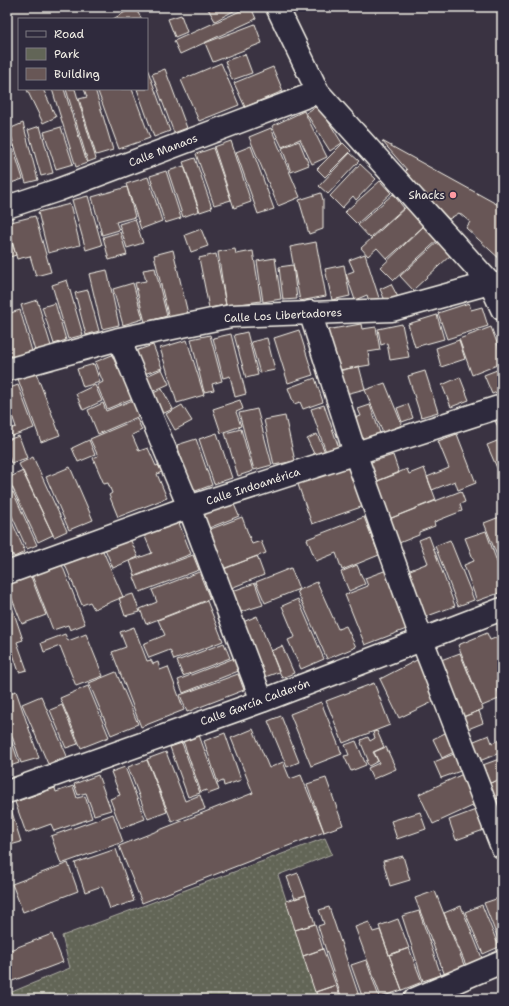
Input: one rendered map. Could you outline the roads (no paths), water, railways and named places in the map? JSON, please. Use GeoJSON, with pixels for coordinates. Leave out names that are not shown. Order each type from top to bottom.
{"type":"FeatureCollection","features":[{"type":"Feature","properties":{"kind":"street"},"geometry":{"type":"LineString","coordinates":[[277,7],[318,92],[496,284],[502,309]]}},
{"type":"Feature","properties":{"kind":"street","name":"Calle Manaos"},"geometry":{"type":"LineString","coordinates":[[7,206],[58,190],[318,92]]}},
{"type":"Feature","properties":{"kind":"street","name":"Calle Los Libertadores"},"geometry":{"type":"LineString","coordinates":[[7,370],[119,339],[231,316],[392,310],[496,284]]}},
{"type":"Feature","properties":{"kind":"street"},"geometry":{"type":"LineString","coordinates":[[310,312],[355,454],[422,640],[502,847]]}},
{"type":"Feature","properties":{"kind":"street"},"geometry":{"type":"LineString","coordinates":[[119,339],[189,507],[262,701]]}},
{"type":"Feature","properties":{"kind":"street","name":"Calle Indoamérica"},"geometry":{"type":"LineString","coordinates":[[7,573],[189,507],[502,406]]}},
{"type":"Feature","properties":{"kind":"street","name":"Calle García Calderón"},"geometry":{"type":"LineString","coordinates":[[7,792],[262,701],[502,609]]}},
{"type":"Feature","properties":{"kind":"street"},"geometry":{"type":"LineString","coordinates":[[427,997],[502,962]]}},
{"type":"Feature","properties":{"kind":"place","name":"Shacks"},"geometry":{"type":"Point","coordinates":[453,195]}}]}
